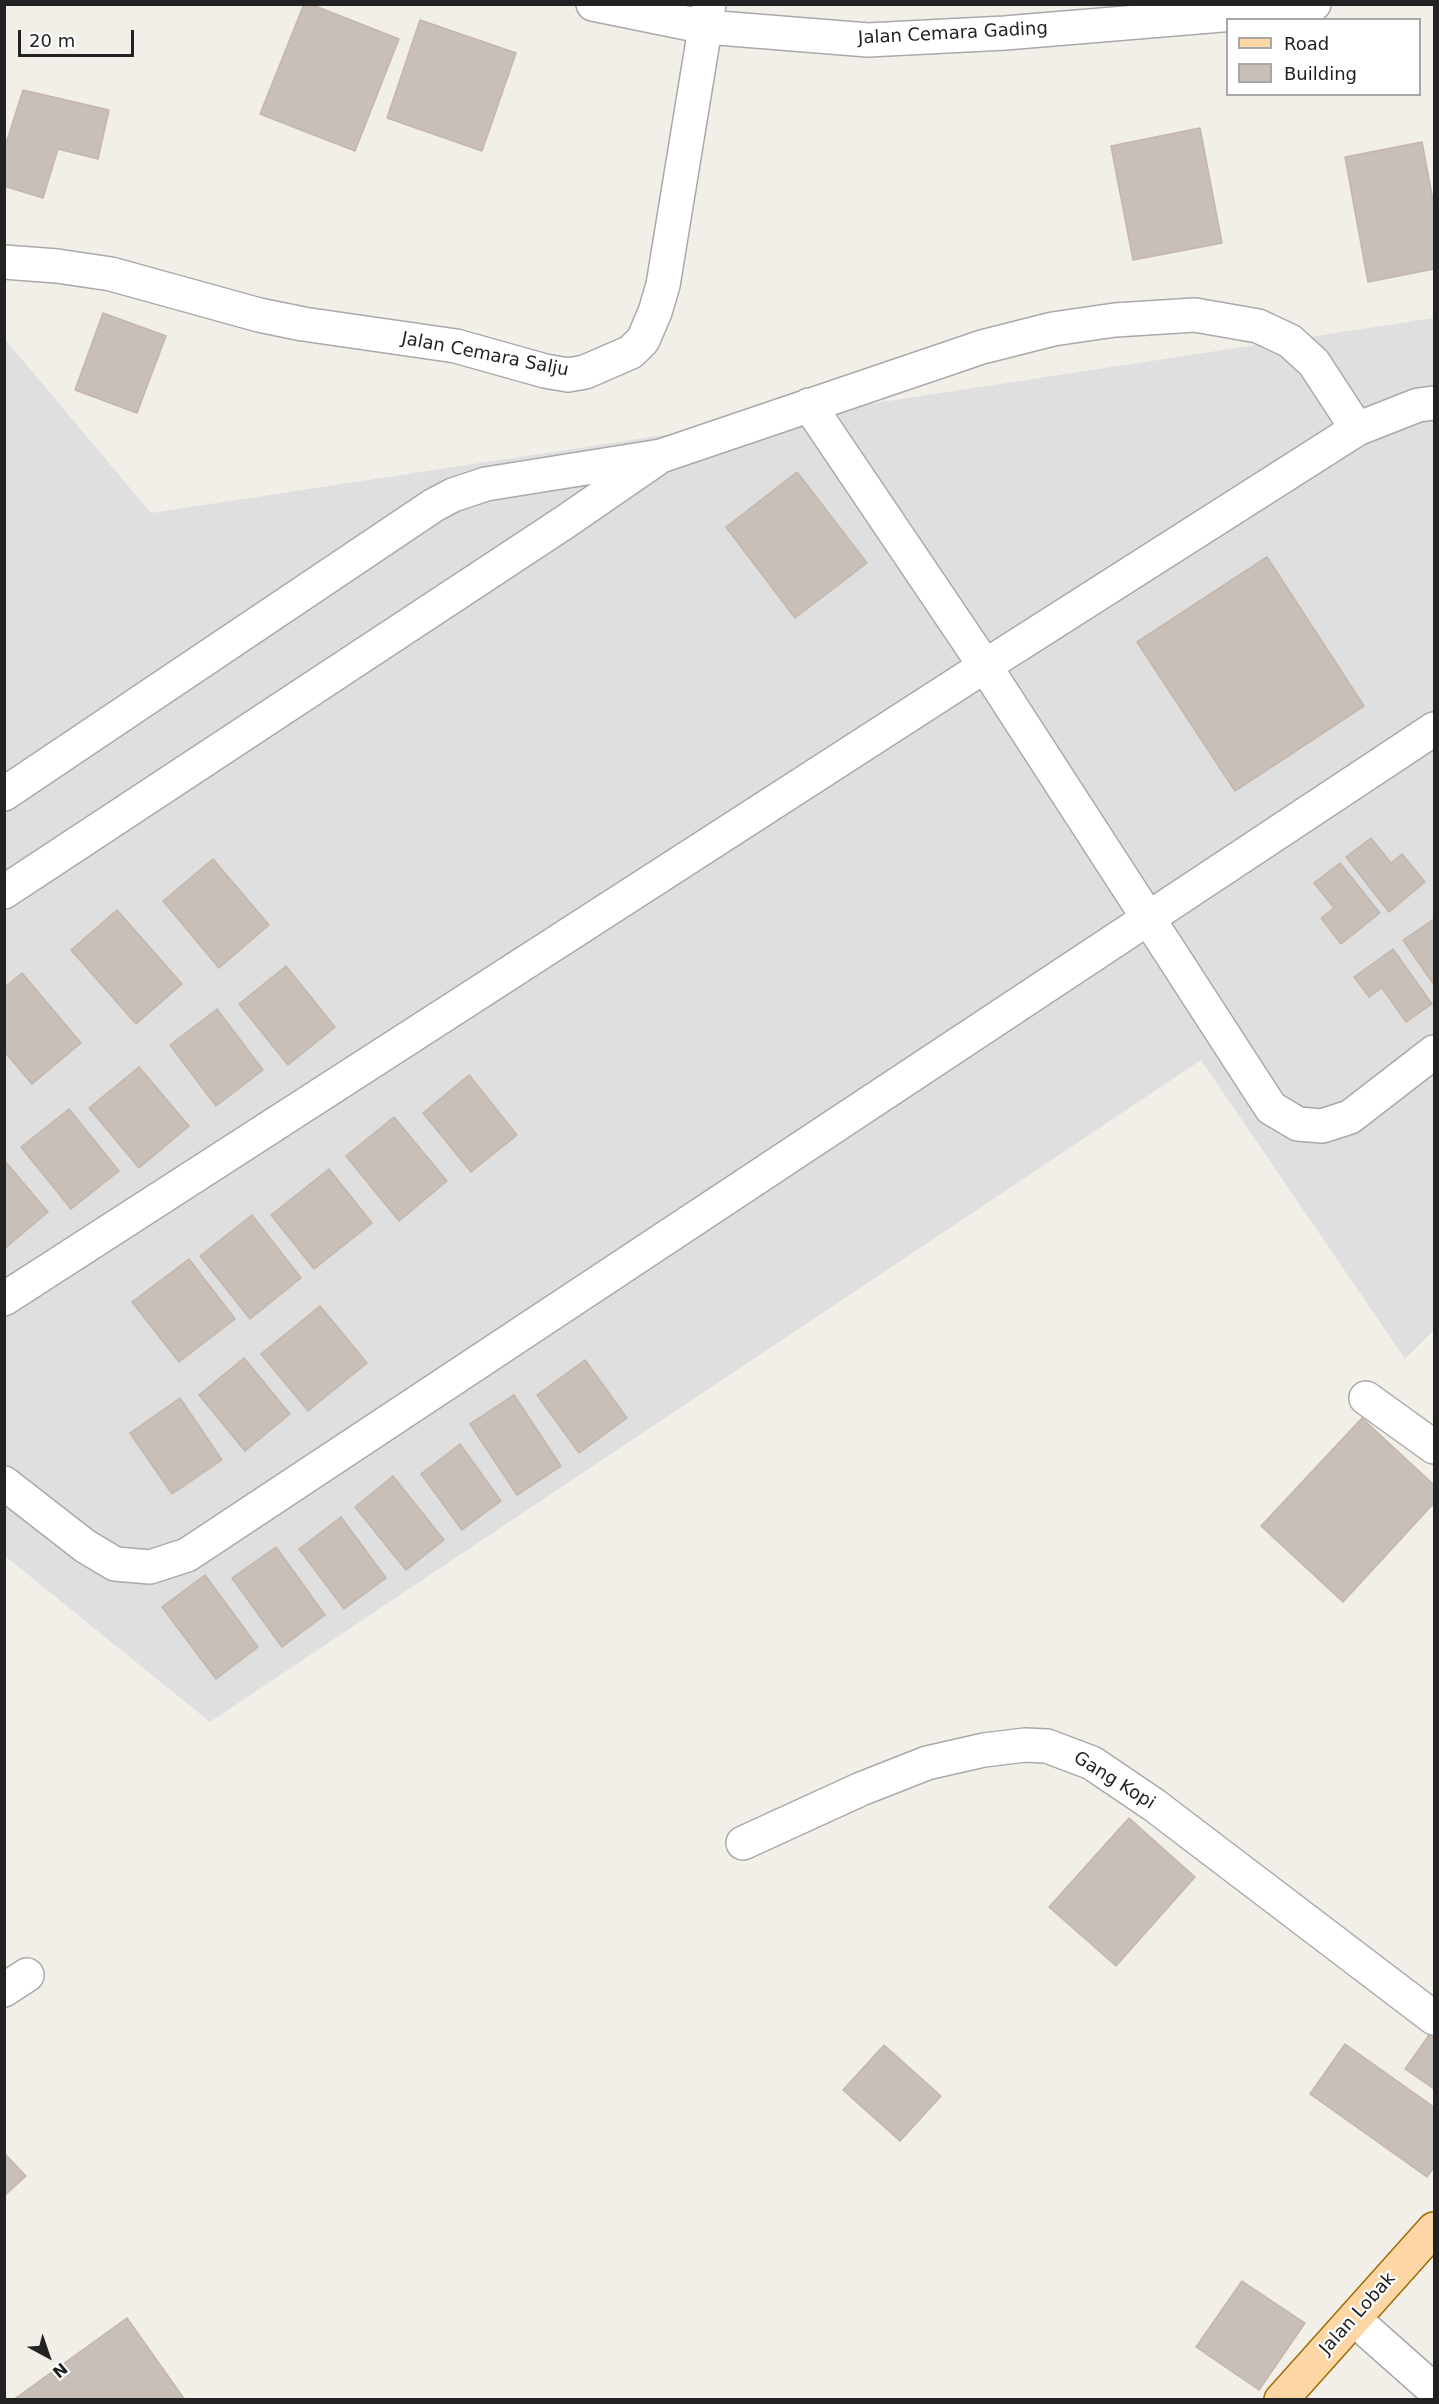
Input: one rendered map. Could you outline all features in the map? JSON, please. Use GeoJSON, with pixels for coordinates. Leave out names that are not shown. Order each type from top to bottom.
{"type":"FeatureCollection","features":[{"type":"Feature","properties":{"kind":"main road","name":"Jalan Lobak"},"geometry":{"type":"LineString","coordinates":[[1281,2400],[1434,2229]]}},
{"type":"Feature","properties":{"kind":"street","name":"Jalan Cemara Gading"},"geometry":{"type":"LineString","coordinates":[[593,4],[707,16],[868,40],[1005,19],[1300,6]]}},
{"type":"Feature","properties":{"kind":"street","name":"Jalan Cemara Salju"},"geometry":{"type":"LineString","coordinates":[[4,262],[57,266],[111,274],[259,315],[303,324],[456,346],[545,371],[568,375],[585,372],[631,352],[643,340],[655,312],[663,285],[707,16]]}},
{"type":"Feature","properties":{"kind":"street"},"geometry":{"type":"LineString","coordinates":[[4,794],[434,505],[453,495],[486,484],[662,456],[982,347],[1053,329],[1114,320],[1196,315],[1258,326],[1290,341],[1314,363],[1357,429]]}},
{"type":"Feature","properties":{"kind":"street"},"geometry":{"type":"LineString","coordinates":[[4,1299],[985,666],[1357,429],[1418,405],[1434,403]]}},
{"type":"Feature","properties":{"kind":"street"},"geometry":{"type":"LineString","coordinates":[[809,405],[985,666],[1271,1108],[1298,1124],[1322,1126],[1350,1117],[1434,1052]]}},
{"type":"Feature","properties":{"kind":"street"},"geometry":{"type":"LineString","coordinates":[[4,892],[566,522],[662,456]]}},
{"type":"Feature","properties":{"kind":"street"},"geometry":{"type":"LineString","coordinates":[[4,1483],[85,1546],[115,1564],[150,1567],[187,1555],[1434,729]]}},
{"type":"Feature","properties":{"kind":"street"},"geometry":{"type":"LineString","coordinates":[[1366,1398],[1434,1447]]}},
{"type":"Feature","properties":{"kind":"street","name":"Gang Kopi"},"geometry":{"type":"LineString","coordinates":[[743,1843],[861,1789],[927,1763],[984,1750],[1025,1745],[1047,1746],[1092,1763],[1154,1805],[1434,2018]]}},
{"type":"Feature","properties":{"kind":"street"},"geometry":{"type":"LineString","coordinates":[[1354,2319],[1434,2390]]}},
{"type":"Feature","properties":{"kind":"shaded area"},"geometry":{"type":"Polygon","coordinates":[[[1434,318],[1434,1330],[1405,1359],[1201,1060],[210,1722],[5,1556],[4,338],[151,513],[1434,318]]]}},
{"type":"Feature","properties":{"kind":"building"},"geometry":{"type":"Polygon","coordinates":[[[304,4],[310,4],[399,39],[355,151],[260,114],[304,4]]]}},
{"type":"Feature","properties":{"kind":"building"},"geometry":{"type":"Polygon","coordinates":[[[420,20],[516,53],[482,151],[387,118],[420,20]]]}},
{"type":"Feature","properties":{"kind":"building"},"geometry":{"type":"Polygon","coordinates":[[[23,90],[109,110],[98,159],[58,149],[43,198],[4,186],[4,150],[23,90]]]}},
{"type":"Feature","properties":{"kind":"building"},"geometry":{"type":"Polygon","coordinates":[[[1200,128],[1222,243],[1133,260],[1111,146],[1200,128]]]}},
{"type":"Feature","properties":{"kind":"building"},"geometry":{"type":"Polygon","coordinates":[[[1422,142],[1434,206],[1434,269],[1368,282],[1345,157],[1422,142]]]}},
{"type":"Feature","properties":{"kind":"building"},"geometry":{"type":"Polygon","coordinates":[[[103,313],[166,336],[137,413],[75,390],[103,313]]]}},
{"type":"Feature","properties":{"kind":"building"},"geometry":{"type":"Polygon","coordinates":[[[797,472],[867,563],[795,618],[726,527],[797,472]]]}},
{"type":"Feature","properties":{"kind":"building"},"geometry":{"type":"Polygon","coordinates":[[[1267,557],[1364,706],[1235,791],[1137,642],[1267,557]]]}},
{"type":"Feature","properties":{"kind":"building"},"geometry":{"type":"Polygon","coordinates":[[[1371,838],[1391,863],[1402,854],[1425,882],[1389,912],[1346,857],[1371,838]]]}},
{"type":"Feature","properties":{"kind":"building"},"geometry":{"type":"Polygon","coordinates":[[[213,859],[269,925],[219,968],[163,901],[213,859]]]}},
{"type":"Feature","properties":{"kind":"building"},"geometry":{"type":"Polygon","coordinates":[[[1340,863],[1380,913],[1341,944],[1321,918],[1334,908],[1314,883],[1340,863]]]}},
{"type":"Feature","properties":{"kind":"building"},"geometry":{"type":"Polygon","coordinates":[[[117,910],[182,984],[136,1024],[71,950],[117,910]]]}},
{"type":"Feature","properties":{"kind":"building"},"geometry":{"type":"Polygon","coordinates":[[[1434,919],[1434,985],[1403,940],[1434,919]]]}},
{"type":"Feature","properties":{"kind":"building"},"geometry":{"type":"Polygon","coordinates":[[[1393,949],[1432,1004],[1406,1022],[1382,988],[1369,997],[1354,977],[1393,949]]]}},
{"type":"Feature","properties":{"kind":"building"},"geometry":{"type":"Polygon","coordinates":[[[286,966],[335,1027],[288,1065],[239,1004],[286,966]]]}},
{"type":"Feature","properties":{"kind":"building"},"geometry":{"type":"Polygon","coordinates":[[[22,973],[81,1043],[32,1084],[4,1051],[4,988],[22,973]]]}},
{"type":"Feature","properties":{"kind":"building"},"geometry":{"type":"Polygon","coordinates":[[[217,1009],[263,1070],[216,1106],[170,1045],[217,1009]]]}},
{"type":"Feature","properties":{"kind":"building"},"geometry":{"type":"Polygon","coordinates":[[[139,1067],[189,1126],[139,1168],[89,1108],[139,1067]]]}},
{"type":"Feature","properties":{"kind":"building"},"geometry":{"type":"Polygon","coordinates":[[[469,1075],[517,1135],[471,1172],[423,1113],[469,1075]]]}},
{"type":"Feature","properties":{"kind":"building"},"geometry":{"type":"Polygon","coordinates":[[[69,1109],[119,1171],[71,1209],[21,1147],[69,1109]]]}},
{"type":"Feature","properties":{"kind":"building"},"geometry":{"type":"Polygon","coordinates":[[[394,1117],[447,1181],[399,1221],[346,1156],[394,1117]]]}},
{"type":"Feature","properties":{"kind":"building"},"geometry":{"type":"Polygon","coordinates":[[[4,1160],[48,1212],[4,1249],[4,1160]]]}},
{"type":"Feature","properties":{"kind":"building"},"geometry":{"type":"Polygon","coordinates":[[[329,1169],[372,1223],[314,1269],[271,1215],[329,1169]]]}},
{"type":"Feature","properties":{"kind":"building"},"geometry":{"type":"Polygon","coordinates":[[[252,1215],[301,1278],[250,1319],[200,1256],[252,1215]]]}},
{"type":"Feature","properties":{"kind":"building"},"geometry":{"type":"Polygon","coordinates":[[[189,1259],[235,1319],[179,1362],[132,1302],[189,1259]]]}},
{"type":"Feature","properties":{"kind":"building"},"geometry":{"type":"Polygon","coordinates":[[[320,1306],[367,1363],[308,1411],[261,1354],[320,1306]]]}},
{"type":"Feature","properties":{"kind":"building"},"geometry":{"type":"Polygon","coordinates":[[[244,1358],[290,1414],[245,1451],[199,1395],[244,1358]]]}},
{"type":"Feature","properties":{"kind":"building"},"geometry":{"type":"Polygon","coordinates":[[[585,1360],[627,1418],[579,1453],[537,1395],[585,1360]]]}},
{"type":"Feature","properties":{"kind":"building"},"geometry":{"type":"Polygon","coordinates":[[[514,1395],[561,1466],[517,1495],[470,1424],[514,1395]]]}},
{"type":"Feature","properties":{"kind":"building"},"geometry":{"type":"Polygon","coordinates":[[[180,1398],[222,1460],[172,1494],[130,1433],[180,1398]]]}},
{"type":"Feature","properties":{"kind":"building"},"geometry":{"type":"Polygon","coordinates":[[[1362,1418],[1434,1485],[1434,1503],[1343,1602],[1261,1526],[1362,1418]]]}},
{"type":"Feature","properties":{"kind":"building"},"geometry":{"type":"Polygon","coordinates":[[[460,1444],[501,1501],[462,1530],[421,1474],[460,1444]]]}},
{"type":"Feature","properties":{"kind":"building"},"geometry":{"type":"Polygon","coordinates":[[[393,1476],[444,1540],[406,1570],[355,1507],[393,1476]]]}},
{"type":"Feature","properties":{"kind":"building"},"geometry":{"type":"Polygon","coordinates":[[[341,1517],[386,1578],[344,1609],[299,1549],[341,1517]]]}},
{"type":"Feature","properties":{"kind":"building"},"geometry":{"type":"Polygon","coordinates":[[[276,1547],[325,1615],[282,1647],[232,1578],[276,1547]]]}},
{"type":"Feature","properties":{"kind":"building"},"geometry":{"type":"Polygon","coordinates":[[[205,1575],[258,1647],[216,1679],[162,1607],[205,1575]]]}},
{"type":"Feature","properties":{"kind":"building"},"geometry":{"type":"Polygon","coordinates":[[[1129,1818],[1195,1877],[1116,1966],[1049,1907],[1129,1818]]]}},
{"type":"Feature","properties":{"kind":"building"},"geometry":{"type":"Polygon","coordinates":[[[1434,2028],[1434,2089],[1405,2069],[1434,2028]]]}},
{"type":"Feature","properties":{"kind":"building"},"geometry":{"type":"Polygon","coordinates":[[[1345,2044],[1434,2107],[1434,2167],[1427,2177],[1310,2094],[1345,2044]]]}},
{"type":"Feature","properties":{"kind":"building"},"geometry":{"type":"Polygon","coordinates":[[[884,2045],[941,2096],[900,2141],[843,2090],[884,2045]]]}},
{"type":"Feature","properties":{"kind":"building"},"geometry":{"type":"Polygon","coordinates":[[[4,2153],[26,2176],[4,2196],[4,2153]]]}},
{"type":"Feature","properties":{"kind":"building"},"geometry":{"type":"Polygon","coordinates":[[[1242,2281],[1305,2323],[1259,2390],[1196,2347],[1242,2281]]]}},
{"type":"Feature","properties":{"kind":"building"},"geometry":{"type":"Polygon","coordinates":[[[127,2318],[185,2400],[13,2400],[127,2318]]]}}]}
